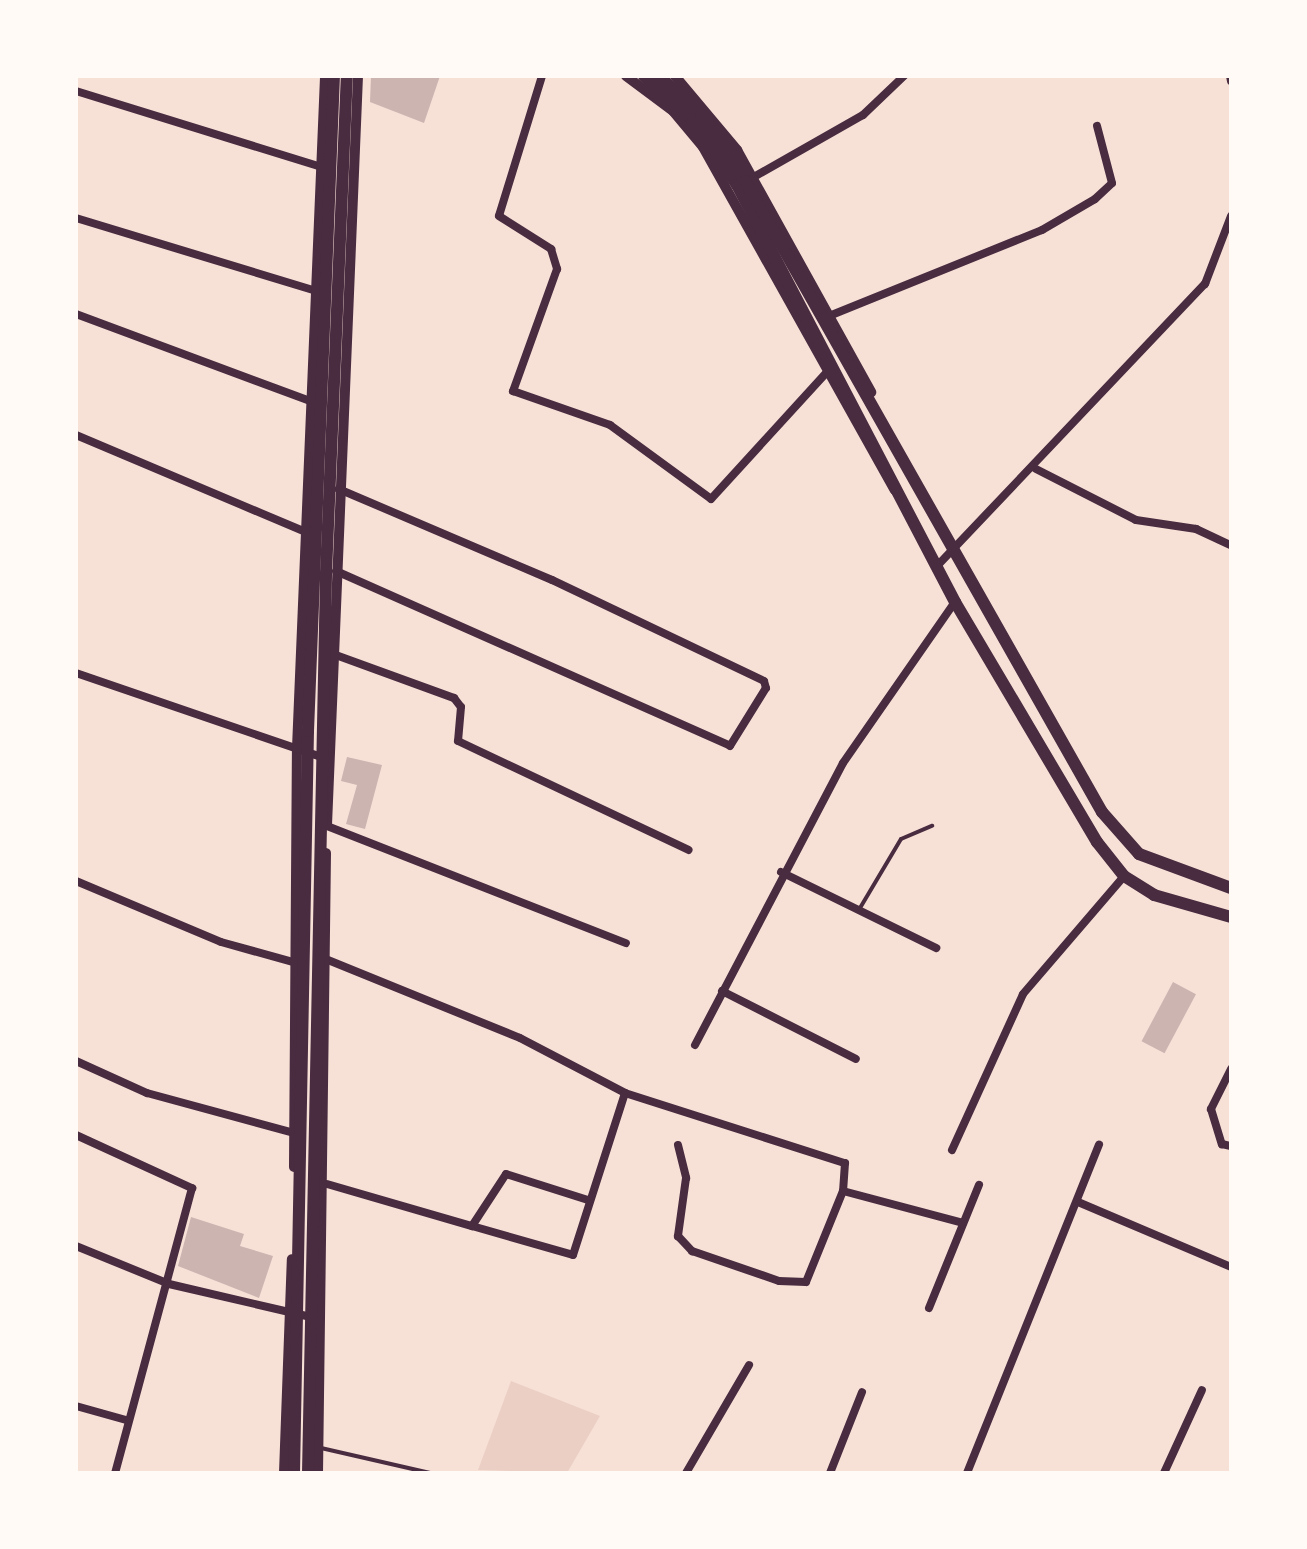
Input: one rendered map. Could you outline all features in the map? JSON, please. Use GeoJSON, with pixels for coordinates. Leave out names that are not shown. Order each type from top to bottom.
{"type":"FeatureCollection","features":[{"type":"Feature","properties":{"kind":"main road"},"geometry":{"type":"LineString","coordinates":[[294,1473],[308,731],[334,76]]}},
{"type":"Feature","properties":{"kind":"main road"},"geometry":{"type":"LineString","coordinates":[[308,1473],[326,573],[347,76]]}},
{"type":"Feature","properties":{"kind":"main road"},"geometry":{"type":"LineString","coordinates":[[644,76],[709,140],[890,458]]}},
{"type":"Feature","properties":{"kind":"main road"},"geometry":{"type":"LineString","coordinates":[[659,76],[726,150],[910,495],[955,602],[1124,876],[1154,895],[1231,917]]}},
{"type":"Feature","properties":{"kind":"main road"},"geometry":{"type":"LineString","coordinates":[[910,495],[951,549],[1014,668],[1121,838],[1162,867],[1231,888]]}},
{"type":"Feature","properties":{"kind":"street"},"geometry":{"type":"LineString","coordinates":[[284,1473],[294,1133],[297,748],[325,76]]}},
{"type":"Feature","properties":{"kind":"street"},"geometry":{"type":"LineString","coordinates":[[318,1473],[327,1184],[327,826],[358,76]]}},
{"type":"Feature","properties":{"kind":"street"},"geometry":{"type":"LineString","coordinates":[[542,76],[499,216],[551,249],[557,269],[513,391],[610,425],[711,499],[826,373]]}},
{"type":"Feature","properties":{"kind":"street"},"geometry":{"type":"LineString","coordinates":[[626,76],[673,111],[703,147],[885,482],[910,495],[911,465],[752,178],[708,108],[675,76]]}},
{"type":"Feature","properties":{"kind":"street"},"geometry":{"type":"LineString","coordinates":[[752,178],[863,115],[904,76]]}},
{"type":"Feature","properties":{"kind":"street"},"geometry":{"type":"LineString","coordinates":[[76,91],[321,167]]}},
{"type":"Feature","properties":{"kind":"street"},"geometry":{"type":"LineString","coordinates":[[829,316],[1042,230],[1095,199],[1112,183],[1097,126]]}},
{"type":"Feature","properties":{"kind":"street"},"geometry":{"type":"LineString","coordinates":[[938,565],[1036,469],[1205,284],[1230,230],[1231,216]]}},
{"type":"Feature","properties":{"kind":"street"},"geometry":{"type":"LineString","coordinates":[[76,218],[317,291]]}},
{"type":"Feature","properties":{"kind":"street"},"geometry":{"type":"LineString","coordinates":[[76,314],[312,402]]}},
{"type":"Feature","properties":{"kind":"street"},"geometry":{"type":"LineString","coordinates":[[76,435],[308,533]]}},
{"type":"Feature","properties":{"kind":"street"},"geometry":{"type":"LineString","coordinates":[[1036,469],[1136,520],[1196,529],[1231,545]]}},
{"type":"Feature","properties":{"kind":"street"},"geometry":{"type":"LineString","coordinates":[[336,571],[730,746],[766,688],[764,681],[552,580],[339,489]]}},
{"type":"Feature","properties":{"kind":"street"},"geometry":{"type":"LineString","coordinates":[[695,1045],[781,872],[843,763],[955,602]]}},
{"type":"Feature","properties":{"kind":"street"},"geometry":{"type":"LineString","coordinates":[[333,654],[454,698],[461,707],[458,741],[689,850]]}},
{"type":"Feature","properties":{"kind":"street"},"geometry":{"type":"LineString","coordinates":[[76,673],[329,759]]}},
{"type":"Feature","properties":{"kind":"street"},"geometry":{"type":"LineString","coordinates":[[327,826],[626,943]]}},
{"type":"Feature","properties":{"kind":"street"},"geometry":{"type":"LineString","coordinates":[[781,872],[936,948]]}},
{"type":"Feature","properties":{"kind":"street"},"geometry":{"type":"LineString","coordinates":[[952,1150],[1023,994],[1124,876]]}},
{"type":"Feature","properties":{"kind":"street"},"geometry":{"type":"LineString","coordinates":[[76,881],[221,942],[296,963]]}},
{"type":"Feature","properties":{"kind":"street"},"geometry":{"type":"LineString","coordinates":[[328,960],[520,1038],[625,1093],[845,1163],[843,1191],[806,1282],[779,1281],[692,1251],[678,1236],[686,1178],[678,1145]]}},
{"type":"Feature","properties":{"kind":"street"},"geometry":{"type":"LineString","coordinates":[[722,991],[856,1059]]}},
{"type":"Feature","properties":{"kind":"street"},"geometry":{"type":"LineString","coordinates":[[76,1061],[147,1093],[294,1133]]}},
{"type":"Feature","properties":{"kind":"street"},"geometry":{"type":"LineString","coordinates":[[1231,1069],[1211,1109],[1222,1144],[1231,1146]]}},
{"type":"Feature","properties":{"kind":"street"},"geometry":{"type":"LineString","coordinates":[[327,1184],[573,1255],[588,1200],[625,1093]]}},
{"type":"Feature","properties":{"kind":"street"},"geometry":{"type":"LineString","coordinates":[[76,1135],[192,1188],[169,1284],[126,1420],[115,1473]]}},
{"type":"Feature","properties":{"kind":"street"},"geometry":{"type":"LineString","coordinates":[[967,1473],[1099,1145]]}},
{"type":"Feature","properties":{"kind":"street"},"geometry":{"type":"LineString","coordinates":[[472,1226],[506,1174],[588,1200]]}},
{"type":"Feature","properties":{"kind":"street"},"geometry":{"type":"LineString","coordinates":[[929,1308],[979,1185]]}},
{"type":"Feature","properties":{"kind":"street"},"geometry":{"type":"LineString","coordinates":[[843,1191],[963,1223]]}},
{"type":"Feature","properties":{"kind":"street"},"geometry":{"type":"LineString","coordinates":[[1078,1202],[1231,1267]]}},
{"type":"Feature","properties":{"kind":"street"},"geometry":{"type":"LineString","coordinates":[[76,1246],[169,1284],[290,1316],[323,1319]]}},
{"type":"Feature","properties":{"kind":"street"},"geometry":{"type":"LineString","coordinates":[[686,1473],[749,1365]]}},
{"type":"Feature","properties":{"kind":"street"},"geometry":{"type":"LineString","coordinates":[[1164,1473],[1202,1390]]}},
{"type":"Feature","properties":{"kind":"street"},"geometry":{"type":"LineString","coordinates":[[830,1473],[862,1392]]}},
{"type":"Feature","properties":{"kind":"street"},"geometry":{"type":"LineString","coordinates":[[76,1406],[126,1420]]}},
{"type":"Feature","properties":{"kind":"lane"},"geometry":{"type":"LineString","coordinates":[[859,910],[901,839],[932,826]]}},
{"type":"Feature","properties":{"kind":"lane"},"geometry":{"type":"LineString","coordinates":[[319,1447],[430,1473]]}},
{"type":"Feature","properties":{"kind":"shaded area"},"geometry":{"type":"Polygon","coordinates":[[[511,1381],[600,1416],[567,1473],[478,1470],[511,1381]]]}},
{"type":"Feature","properties":{"kind":"building"},"geometry":{"type":"Polygon","coordinates":[[[371,76],[440,76],[424,123],[370,102],[371,76]]]}},
{"type":"Feature","properties":{"kind":"building"},"geometry":{"type":"Polygon","coordinates":[[[347,757],[382,765],[365,829],[346,824],[357,785],[341,781],[347,757]]]}},
{"type":"Feature","properties":{"kind":"building"},"geometry":{"type":"Polygon","coordinates":[[[1173,982],[1196,994],[1165,1053],[1142,1041],[1173,982]]]}},
{"type":"Feature","properties":{"kind":"building"},"geometry":{"type":"Polygon","coordinates":[[[191,1217],[244,1234],[240,1246],[273,1256],[259,1298],[178,1266],[191,1217]]]}}]}
